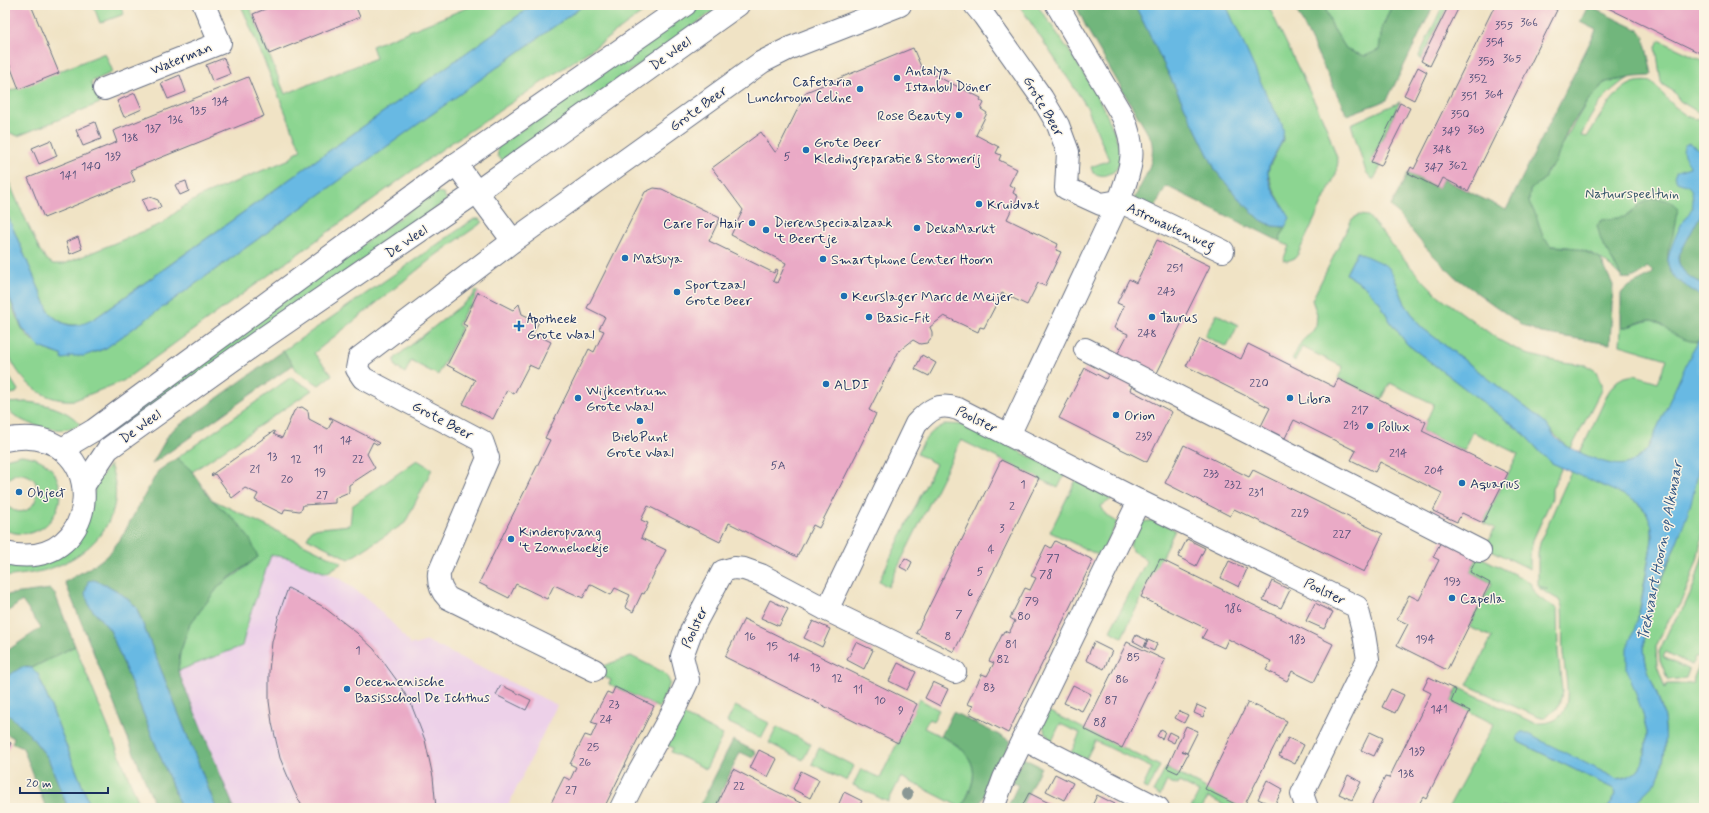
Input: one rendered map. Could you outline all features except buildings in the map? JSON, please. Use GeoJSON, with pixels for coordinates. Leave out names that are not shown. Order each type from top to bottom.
{"type":"FeatureCollection","features":[{"type":"Feature","properties":{"kind":"street","name":"Waterman"},"geometry":{"type":"LineString","coordinates":[[104,89],[220,42],[204,5]]}},
{"type":"Feature","properties":{"kind":"street","name":"De Weel"},"geometry":{"type":"LineString","coordinates":[[62,449],[94,430],[456,164],[685,5]]}},
{"type":"Feature","properties":{"kind":"street","name":"De Weel"},"geometry":{"type":"LineString","coordinates":[[84,485],[108,449],[265,337],[478,191],[738,5]]}},
{"type":"Feature","properties":{"kind":"street","name":"Grote Beer"},"geometry":{"type":"LineString","coordinates":[[594,670],[448,598],[443,593],[438,579],[438,573],[488,458],[482,441],[363,378],[357,369],[359,358],[513,241],[762,62],[790,48],[900,5]]}},
{"type":"Feature","properties":{"kind":"street","name":"Grote Beer"},"geometry":{"type":"LineString","coordinates":[[975,5],[1042,98],[1058,125],[1068,152],[1066,188],[1101,204],[1119,201]]}},
{"type":"Feature","properties":{"kind":"street"},"geometry":{"type":"LineString","coordinates":[[1057,5],[1123,116],[1129,132],[1132,146],[1131,169],[1119,201]]}},
{"type":"Feature","properties":{"kind":"street"},"geometry":{"type":"LineString","coordinates":[[456,164],[478,191],[513,241]]}},
{"type":"Feature","properties":{"kind":"street","name":"Astronautenweg"},"geometry":{"type":"LineString","coordinates":[[1119,201],[1223,251]]}},
{"type":"Feature","properties":{"kind":"street","name":"Poolster"},"geometry":{"type":"LineString","coordinates":[[1009,435],[1119,201]]}},
{"type":"Feature","properties":{"kind":"street"},"geometry":{"type":"LineString","coordinates":[[1085,349],[1480,551]]}},
{"type":"Feature","properties":{"kind":"street","name":"Poolster"},"geometry":{"type":"LineString","coordinates":[[827,610],[916,424],[927,412],[937,407],[948,406],[1009,435],[1139,502],[1358,607],[1368,659],[1302,794],[1307,808]]}},
{"type":"Feature","properties":{"kind":"street"},"geometry":{"type":"LineString","coordinates":[[5,440],[19,437],[34,437],[49,441],[62,449],[72,459],[79,471],[84,485],[85,501],[81,516],[74,530],[63,542],[50,551],[34,555],[19,556],[5,553]]}},
{"type":"Feature","properties":{"kind":"street"},"geometry":{"type":"LineString","coordinates":[[993,808],[1004,778],[1139,502]]}},
{"type":"Feature","properties":{"kind":"street","name":"Poolster"},"geometry":{"type":"LineString","coordinates":[[620,808],[677,704],[688,680],[682,656],[692,628],[722,571],[734,568],[744,569],[761,575],[827,610],[955,672]]}},
{"type":"Feature","properties":{"kind":"street"},"geometry":{"type":"LineString","coordinates":[[1023,739],[1158,808]]}},
{"type":"Feature","properties":{"kind":"shaded area","name":"Oecemenische Basisschool De Ichthus"},"geometry":{"type":"Polygon","coordinates":[[[269,554],[280,554],[341,579],[369,600],[395,626],[411,645],[414,643],[415,645],[427,641],[557,705],[507,808],[216,808],[163,673],[269,554]]]}},
{"type":"Feature","properties":{"kind":"green space"},"geometry":{"type":"Polygon","coordinates":[[[99,5],[126,5],[121,7],[124,14],[100,23],[94,7],[99,5]]]}},
{"type":"Feature","properties":{"kind":"green space"},"geometry":{"type":"Polygon","coordinates":[[[241,5],[249,5],[285,94],[376,58],[372,46],[474,5],[533,5],[91,321],[79,325],[63,323],[49,312],[5,210],[5,170],[14,194],[39,249],[46,259],[53,264],[64,264],[161,224],[184,206],[201,196],[290,159],[295,153],[301,150],[241,5]]]}},
{"type":"Feature","properties":{"kind":"green space"},"geometry":{"type":"Polygon","coordinates":[[[584,5],[653,5],[601,43],[445,147],[123,381],[75,400],[62,400],[51,397],[31,386],[16,368],[10,357],[5,341],[5,287],[23,330],[40,346],[50,351],[72,356],[83,355],[106,348],[584,5]]]}},
{"type":"Feature","properties":{"kind":"green space"},"geometry":{"type":"Polygon","coordinates":[[[700,5],[722,5],[505,161],[498,157],[497,147],[700,5]]]}},
{"type":"Feature","properties":{"kind":"green space"},"geometry":{"type":"Polygon","coordinates":[[[1019,5],[1037,5],[1060,37],[1093,89],[1107,116],[1117,141],[1120,160],[1113,172],[1110,174],[1103,176],[1093,173],[1091,167],[1109,160],[1087,107],[1019,5]]]}},
{"type":"Feature","properties":{"kind":"green space"},"geometry":{"type":"Polygon","coordinates":[[[1076,5],[1135,5],[1216,171],[1239,199],[1261,220],[1273,226],[1285,227],[1279,241],[1249,226],[1246,227],[1242,223],[1166,186],[1154,209],[1134,199],[1151,163],[1151,139],[1087,29],[1076,5]]]}},
{"type":"Feature","properties":{"kind":"green space"},"geometry":{"type":"Polygon","coordinates":[[[1226,5],[1268,5],[1326,126],[1338,161],[1336,174],[1298,254],[1295,258],[1287,261],[1283,260],[1289,246],[1279,241],[1289,217],[1272,187],[1268,172],[1283,140],[1282,125],[1270,104],[1226,5]]]}},
{"type":"Feature","properties":{"kind":"green space"},"geometry":{"type":"Polygon","coordinates":[[[1294,5],[1324,5],[1333,28],[1347,50],[1365,56],[1379,50],[1382,28],[1392,5],[1434,5],[1387,100],[1347,115],[1294,5]]]}},
{"type":"Feature","properties":{"kind":"green space"},"geometry":{"type":"Polygon","coordinates":[[[1324,5],[1392,5],[1382,28],[1379,50],[1365,57],[1347,50],[1333,28],[1324,5]]]}},
{"type":"Feature","properties":{"kind":"green space"},"geometry":{"type":"Polygon","coordinates":[[[1443,5],[1448,5],[1421,60],[1419,56],[1443,5]]]}},
{"type":"Feature","properties":{"kind":"green space"},"geometry":{"type":"Polygon","coordinates":[[[1588,6],[1639,30],[1644,38],[1652,74],[1650,76],[1606,82],[1587,102],[1568,130],[1556,162],[1547,171],[1544,179],[1530,190],[1529,202],[1536,215],[1543,237],[1551,246],[1577,248],[1600,258],[1613,285],[1610,344],[1541,333],[1519,323],[1455,277],[1426,248],[1391,206],[1408,173],[1438,188],[1443,179],[1506,210],[1596,30],[1580,22],[1588,6]]]}},
{"type":"Feature","properties":{"kind":"green space","name":"Natuurspeeltuin"},"geometry":{"type":"Polygon","coordinates":[[[1659,40],[1704,61],[1704,222],[1687,253],[1649,266],[1634,277],[1626,279],[1622,278],[1606,263],[1590,253],[1562,246],[1551,246],[1543,237],[1529,202],[1530,190],[1544,179],[1547,171],[1556,162],[1561,146],[1587,102],[1606,82],[1629,78],[1613,89],[1600,103],[1589,119],[1581,136],[1587,137],[1614,97],[1628,85],[1636,82],[1652,82],[1681,112],[1695,119],[1701,118],[1701,114],[1680,101],[1673,91],[1661,82],[1656,47],[1659,40]]]}},
{"type":"Feature","properties":{"kind":"green space"},"geometry":{"type":"Polygon","coordinates":[[[105,53],[113,72],[91,82],[100,103],[18,136],[8,132],[5,124],[5,93],[105,53]]]}},
{"type":"Feature","properties":{"kind":"green space"},"geometry":{"type":"Polygon","coordinates":[[[1400,102],[1371,161],[1381,166],[1374,179],[1372,179],[1366,172],[1351,124],[1400,102]]]}},
{"type":"Feature","properties":{"kind":"green space"},"geometry":{"type":"Polygon","coordinates":[[[436,192],[443,193],[447,200],[107,440],[101,431],[436,192]]]}},
{"type":"Feature","properties":{"kind":"green space"},"geometry":{"type":"Polygon","coordinates":[[[1704,192],[1704,285],[1692,279],[1685,273],[1680,267],[1679,260],[1682,245],[1701,213],[1704,192]]]}},
{"type":"Feature","properties":{"kind":"green space"},"geometry":{"type":"Polygon","coordinates":[[[1653,198],[1671,202],[1678,210],[1668,251],[1668,261],[1683,283],[1699,294],[1704,301],[1704,332],[1698,342],[1679,337],[1659,323],[1651,320],[1621,328],[1621,294],[1627,288],[1654,272],[1647,267],[1636,276],[1622,278],[1601,240],[1597,225],[1602,220],[1624,217],[1631,213],[1640,204],[1653,198]]]}},
{"type":"Feature","properties":{"kind":"green space"},"geometry":{"type":"Polygon","coordinates":[[[1359,215],[1368,216],[1416,273],[1439,296],[1499,340],[1526,354],[1555,361],[1586,365],[1596,371],[1601,384],[1601,390],[1571,449],[1533,413],[1421,327],[1405,304],[1394,277],[1357,252],[1346,274],[1363,285],[1379,301],[1390,321],[1407,344],[1523,433],[1552,463],[1562,467],[1552,489],[1552,498],[1533,540],[1530,555],[1530,569],[1485,547],[1495,528],[1483,523],[1518,454],[1473,432],[1464,451],[1422,431],[1434,404],[1390,383],[1382,399],[1338,378],[1343,367],[1302,347],[1295,361],[1292,359],[1302,341],[1316,326],[1317,314],[1312,300],[1352,219],[1359,215]]]}},
{"type":"Feature","properties":{"kind":"green space"},"geometry":{"type":"Polygon","coordinates":[[[474,219],[479,219],[483,222],[436,255],[314,353],[332,375],[319,385],[298,372],[283,351],[474,219]]]}},
{"type":"Feature","properties":{"kind":"green space"},"geometry":{"type":"Polygon","coordinates":[[[475,291],[478,292],[471,307],[468,306],[458,325],[462,327],[438,375],[411,361],[405,373],[396,367],[394,361],[396,357],[473,296],[475,291]]]}},
{"type":"Feature","properties":{"kind":"green space"},"geometry":{"type":"Polygon","coordinates":[[[1217,314],[1238,325],[1227,347],[1205,336],[1217,314]]]}},
{"type":"Feature","properties":{"kind":"green space"},"geometry":{"type":"Polygon","coordinates":[[[1652,320],[1678,336],[1698,342],[1648,448],[1632,462],[1616,465],[1599,461],[1580,453],[1609,391],[1617,381],[1624,377],[1635,375],[1658,382],[1667,359],[1620,345],[1621,328],[1652,320]]]}},
{"type":"Feature","properties":{"kind":"green space"},"geometry":{"type":"Polygon","coordinates":[[[283,351],[293,365],[152,464],[170,432],[283,351]]]}},
{"type":"Feature","properties":{"kind":"green space"},"geometry":{"type":"Polygon","coordinates":[[[5,370],[18,390],[16,393],[5,395],[5,370]]]}},
{"type":"Feature","properties":{"kind":"green space"},"geometry":{"type":"Polygon","coordinates":[[[291,377],[312,390],[192,472],[177,458],[291,377]]]}},
{"type":"Feature","properties":{"kind":"green space"},"geometry":{"type":"Polygon","coordinates":[[[27,402],[56,408],[75,419],[80,424],[69,429],[62,430],[46,428],[23,421],[5,408],[5,403],[27,402]]]}},
{"type":"Feature","properties":{"kind":"green space"},"geometry":{"type":"Polygon","coordinates":[[[1704,423],[1704,527],[1697,560],[1680,604],[1665,626],[1656,647],[1657,665],[1665,688],[1667,684],[1693,684],[1694,677],[1701,660],[1696,657],[1691,665],[1666,652],[1663,657],[1689,670],[1686,678],[1668,680],[1660,660],[1659,652],[1670,628],[1684,607],[1695,583],[1704,551],[1704,808],[1633,808],[1639,799],[1655,783],[1660,773],[1664,758],[1665,728],[1663,713],[1647,666],[1644,646],[1645,635],[1654,603],[1681,530],[1695,486],[1704,423]]]}},
{"type":"Feature","properties":{"kind":"green space"},"geometry":{"type":"Polygon","coordinates":[[[946,424],[966,425],[1065,474],[1058,488],[961,440],[888,587],[879,581],[936,464],[917,454],[928,436],[946,424]]]}},
{"type":"Feature","properties":{"kind":"green space"},"geometry":{"type":"Polygon","coordinates":[[[21,455],[41,461],[54,472],[60,487],[59,503],[52,518],[41,529],[25,534],[5,530],[5,504],[15,511],[25,511],[32,506],[38,489],[35,481],[28,475],[15,474],[5,481],[5,459],[21,455]]]}},
{"type":"Feature","properties":{"kind":"green space"},"geometry":{"type":"Polygon","coordinates":[[[177,458],[191,470],[211,499],[239,524],[251,541],[258,557],[220,585],[190,624],[180,653],[178,671],[234,808],[216,808],[136,607],[116,590],[94,580],[90,607],[110,630],[181,808],[156,808],[65,582],[96,564],[109,554],[121,538],[158,471],[177,458]]]}},
{"type":"Feature","properties":{"kind":"green space"},"geometry":{"type":"Polygon","coordinates":[[[417,460],[432,469],[405,523],[349,559],[307,538],[312,529],[350,525],[352,506],[417,460]]]}},
{"type":"Feature","properties":{"kind":"green space"},"geometry":{"type":"Polygon","coordinates":[[[110,465],[115,484],[115,502],[110,518],[102,533],[90,546],[75,557],[59,565],[42,571],[5,577],[5,563],[24,565],[32,564],[89,515],[96,483],[110,465]]]}},
{"type":"Feature","properties":{"kind":"green space"},"geometry":{"type":"Polygon","coordinates":[[[1572,470],[1627,495],[1644,510],[1652,524],[1652,540],[1637,623],[1643,714],[1647,733],[1643,763],[1636,772],[1630,776],[1617,779],[1521,732],[1517,736],[1519,742],[1614,789],[1616,794],[1608,808],[1448,808],[1494,724],[1451,702],[1458,687],[1534,723],[1549,722],[1559,717],[1564,710],[1567,700],[1567,688],[1563,653],[1562,606],[1559,600],[1540,589],[1539,586],[1548,590],[1538,585],[1538,553],[1540,542],[1572,470]]]}},
{"type":"Feature","properties":{"kind":"green space"},"geometry":{"type":"Polygon","coordinates":[[[1076,480],[1112,499],[1101,506],[1106,515],[1117,522],[1100,556],[1050,532],[1076,480]]]}},
{"type":"Feature","properties":{"kind":"green space"},"geometry":{"type":"Polygon","coordinates":[[[211,499],[342,563],[328,572],[323,572],[289,558],[271,555],[250,615],[242,646],[178,671],[180,653],[190,624],[220,585],[237,574],[258,557],[239,524],[211,499]]]}},
{"type":"Feature","properties":{"kind":"green space"},"geometry":{"type":"Polygon","coordinates":[[[1157,520],[1175,530],[1122,637],[1110,631],[1147,560],[1132,551],[1130,544],[1140,522],[1157,520]]]}},
{"type":"Feature","properties":{"kind":"green space"},"geometry":{"type":"Polygon","coordinates":[[[1478,556],[1530,582],[1534,592],[1540,598],[1557,609],[1558,652],[1562,690],[1557,709],[1545,717],[1538,717],[1467,685],[1492,637],[1469,627],[1492,583],[1470,572],[1478,556]]]}},
{"type":"Feature","properties":{"kind":"green space"},"geometry":{"type":"Polygon","coordinates":[[[51,589],[55,594],[75,646],[32,668],[27,667],[5,678],[5,646],[8,650],[41,628],[22,601],[6,613],[5,595],[51,589]]]}},
{"type":"Feature","properties":{"kind":"green space"},"geometry":{"type":"Polygon","coordinates":[[[75,646],[141,808],[91,808],[38,674],[32,668],[75,646]]]}},
{"type":"Feature","properties":{"kind":"green space"},"geometry":{"type":"Polygon","coordinates":[[[631,656],[663,672],[667,676],[670,683],[659,708],[609,684],[611,680],[600,675],[603,666],[631,656]]]}},
{"type":"Feature","properties":{"kind":"green space"},"geometry":{"type":"Polygon","coordinates":[[[919,699],[939,710],[933,721],[929,719],[924,728],[952,742],[967,755],[972,763],[972,784],[962,808],[901,777],[888,802],[853,785],[861,769],[880,778],[919,699]]]}},
{"type":"Feature","properties":{"kind":"green space"},"geometry":{"type":"Polygon","coordinates":[[[735,706],[769,723],[761,738],[727,722],[735,706]]]}},
{"type":"Feature","properties":{"kind":"green space"},"geometry":{"type":"Polygon","coordinates":[[[5,711],[29,734],[48,758],[68,808],[46,808],[23,748],[12,743],[14,738],[5,733],[5,711]]]}},
{"type":"Feature","properties":{"kind":"green space"},"geometry":{"type":"Polygon","coordinates":[[[1048,711],[1160,766],[1148,790],[1143,787],[1152,768],[1095,741],[1086,759],[1071,753],[1080,733],[1060,724],[1052,741],[1050,740],[1042,725],[1048,711]]]}},
{"type":"Feature","properties":{"kind":"green space"},"geometry":{"type":"Polygon","coordinates":[[[953,712],[1011,741],[978,808],[962,808],[972,784],[973,768],[971,761],[955,744],[941,736],[953,712]]]}},
{"type":"Feature","properties":{"kind":"green space"},"geometry":{"type":"Polygon","coordinates":[[[681,714],[723,735],[706,769],[671,752],[673,748],[665,744],[681,714]]]}},
{"type":"Feature","properties":{"kind":"green space"},"geometry":{"type":"Polygon","coordinates":[[[777,727],[811,744],[803,760],[769,743],[777,727]]]}},
{"type":"Feature","properties":{"kind":"green space"},"geometry":{"type":"Polygon","coordinates":[[[733,740],[756,752],[753,758],[740,752],[714,808],[699,808],[733,740]]]}},
{"type":"Feature","properties":{"kind":"green space"},"geometry":{"type":"Polygon","coordinates":[[[819,748],[854,766],[847,781],[812,764],[819,748]]]}},
{"type":"Feature","properties":{"kind":"green space"},"geometry":{"type":"Polygon","coordinates":[[[1023,758],[1041,767],[1021,808],[1007,808],[1018,785],[1012,782],[1023,758]]]}},
{"type":"Feature","properties":{"kind":"green space"},"geometry":{"type":"Polygon","coordinates":[[[1166,768],[1246,808],[1229,808],[1208,797],[1202,808],[1191,808],[1199,792],[1179,782],[1177,785],[1167,781],[1160,796],[1153,792],[1166,768]]]}},
{"type":"Feature","properties":{"kind":"water"},"geometry":{"type":"Polygon","coordinates":[[[533,5],[584,5],[106,348],[84,356],[69,356],[69,358],[62,359],[61,355],[40,347],[23,329],[5,287],[5,210],[49,312],[57,320],[65,324],[73,325],[88,322],[96,318],[533,5]]]}},
{"type":"Feature","properties":{"kind":"water"},"geometry":{"type":"Polygon","coordinates":[[[1135,5],[1226,5],[1268,98],[1282,125],[1283,138],[1271,161],[1268,174],[1273,191],[1290,218],[1285,227],[1273,226],[1261,220],[1239,199],[1216,171],[1135,5]]]}},
{"type":"Feature","properties":{"kind":"water"},"geometry":{"type":"Polygon","coordinates":[[[1689,143],[1698,149],[1704,150],[1702,208],[1701,214],[1678,257],[1680,266],[1686,274],[1704,285],[1704,301],[1700,296],[1674,276],[1668,265],[1668,257],[1674,240],[1682,223],[1691,210],[1693,203],[1692,191],[1690,188],[1687,185],[1677,182],[1674,176],[1677,171],[1690,167],[1683,152],[1685,145],[1689,143]]]}},
{"type":"Feature","properties":{"kind":"water","name":"Trekvaart Hoorn op Alkmaar"},"geometry":{"type":"Polygon","coordinates":[[[1357,252],[1389,268],[1405,304],[1421,327],[1542,420],[1559,441],[1585,455],[1611,464],[1619,465],[1634,461],[1648,448],[1690,356],[1704,332],[1702,442],[1695,485],[1685,522],[1653,602],[1645,634],[1644,645],[1647,666],[1663,713],[1665,728],[1664,758],[1660,773],[1655,783],[1639,799],[1633,808],[1608,808],[1616,794],[1614,789],[1519,742],[1517,736],[1521,732],[1524,732],[1617,779],[1634,773],[1643,763],[1647,733],[1643,714],[1627,669],[1627,648],[1637,622],[1641,605],[1652,540],[1652,527],[1647,513],[1639,504],[1628,497],[1552,463],[1523,433],[1407,344],[1390,321],[1379,301],[1363,285],[1346,274],[1357,252]]]}},
{"type":"Feature","properties":{"kind":"water"},"geometry":{"type":"Polygon","coordinates":[[[94,580],[117,591],[136,607],[216,808],[181,808],[110,630],[90,607],[85,594],[88,581],[94,580]]]}},
{"type":"Feature","properties":{"kind":"water"},"geometry":{"type":"Polygon","coordinates":[[[22,667],[32,668],[38,674],[91,808],[68,808],[48,758],[29,734],[5,711],[5,678],[22,667]]]}},
{"type":"Feature","properties":{"kind":"place","name":"Antalya Istanbul Döner"},"geometry":{"type":"Point","coordinates":[897,78]}},
{"type":"Feature","properties":{"kind":"place","name":"Cafetaria Lunchroom Celine"},"geometry":{"type":"Point","coordinates":[860,89]}},
{"type":"Feature","properties":{"kind":"place","name":"Rose Beauty"},"geometry":{"type":"Point","coordinates":[959,115]}},
{"type":"Feature","properties":{"kind":"place","name":"Grote Beer Kledingreparatie & Stomerij"},"geometry":{"type":"Point","coordinates":[806,150]}},
{"type":"Feature","properties":{"kind":"place","name":"Kruidvat"},"geometry":{"type":"Point","coordinates":[979,204]}},
{"type":"Feature","properties":{"kind":"place","name":"Care For Hair"},"geometry":{"type":"Point","coordinates":[752,223]}},
{"type":"Feature","properties":{"kind":"place","name":"DekaMarkt"},"geometry":{"type":"Point","coordinates":[917,228]}},
{"type":"Feature","properties":{"kind":"place","name":"Dierenspeciaalzaak 't Beertje"},"geometry":{"type":"Point","coordinates":[766,230]}},
{"type":"Feature","properties":{"kind":"place","name":"Matsuya"},"geometry":{"type":"Point","coordinates":[625,258]}},
{"type":"Feature","properties":{"kind":"place","name":"Smartphone Center Hoorn"},"geometry":{"type":"Point","coordinates":[823,259]}},
{"type":"Feature","properties":{"kind":"place","name":"Sportzaal Grote Beer"},"geometry":{"type":"Point","coordinates":[677,292]}},
{"type":"Feature","properties":{"kind":"place","name":"Keurslager Marc de Meijer"},"geometry":{"type":"Point","coordinates":[844,296]}},
{"type":"Feature","properties":{"kind":"place","name":"Basic-Fit"},"geometry":{"type":"Point","coordinates":[869,317]}},
{"type":"Feature","properties":{"kind":"place","name":"Taurus"},"geometry":{"type":"Point","coordinates":[1152,317]}},
{"type":"Feature","properties":{"kind":"place","name":"Apotheek Grote Waal"},"geometry":{"type":"Point","coordinates":[519,326]}},
{"type":"Feature","properties":{"kind":"place","name":"ALDI"},"geometry":{"type":"Point","coordinates":[826,384]}},
{"type":"Feature","properties":{"kind":"place","name":"Wijkcentrum Grote Waal"},"geometry":{"type":"Point","coordinates":[578,398]}},
{"type":"Feature","properties":{"kind":"place","name":"Libra"},"geometry":{"type":"Point","coordinates":[1290,398]}},
{"type":"Feature","properties":{"kind":"place","name":"Orion"},"geometry":{"type":"Point","coordinates":[1116,415]}},
{"type":"Feature","properties":{"kind":"place","name":"BiebPunt Grote Waal"},"geometry":{"type":"Point","coordinates":[640,421]}},
{"type":"Feature","properties":{"kind":"place","name":"Pollux"},"geometry":{"type":"Point","coordinates":[1370,426]}},
{"type":"Feature","properties":{"kind":"place","name":"Aquarius"},"geometry":{"type":"Point","coordinates":[1462,483]}},
{"type":"Feature","properties":{"kind":"place","name":"Object"},"geometry":{"type":"Point","coordinates":[19,492]}},
{"type":"Feature","properties":{"kind":"place","name":"Kinderopvang 't Zonnehoekje"},"geometry":{"type":"Point","coordinates":[511,539]}},
{"type":"Feature","properties":{"kind":"place","name":"Capella"},"geometry":{"type":"Point","coordinates":[1452,598]}},
{"type":"Feature","properties":{"kind":"place","name":"Oecemenische Basisschool De Ichthus"},"geometry":{"type":"Point","coordinates":[347,689]}}]}
